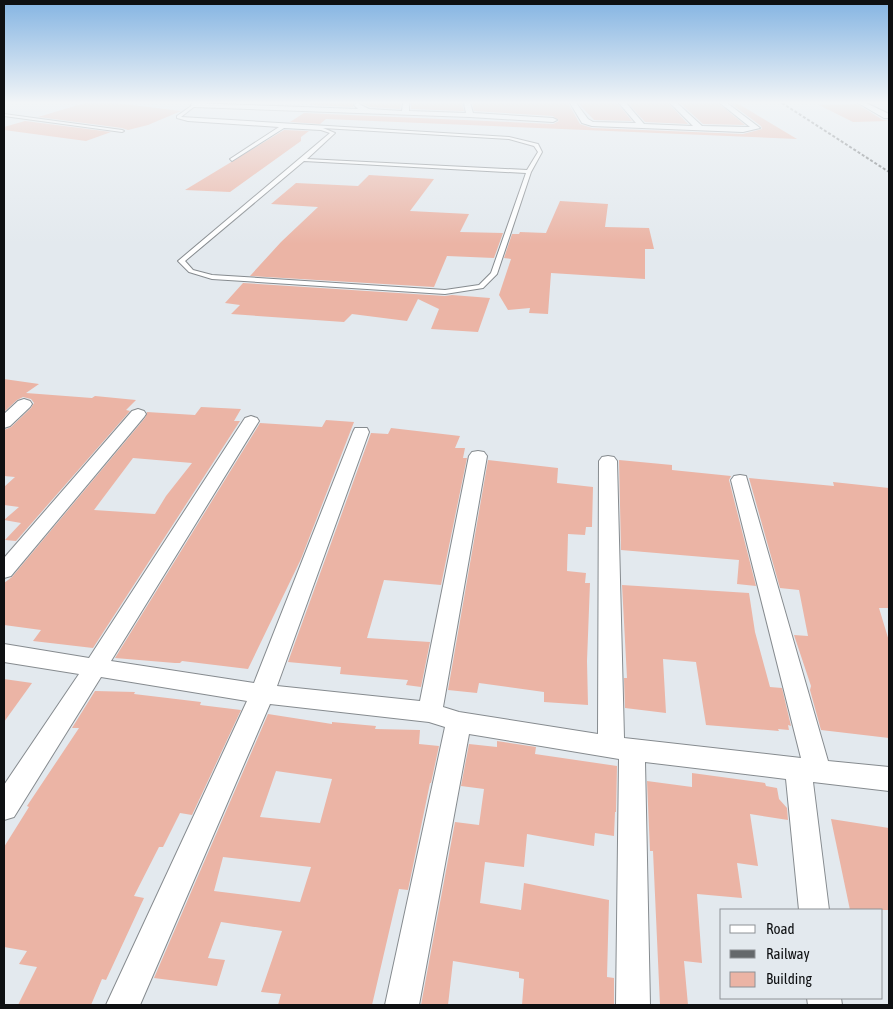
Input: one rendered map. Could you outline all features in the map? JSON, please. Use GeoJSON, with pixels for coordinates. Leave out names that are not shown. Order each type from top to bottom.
{"type":"FeatureCollection","features":[{"type":"Feature","properties":{"kind":"street"},"geometry":{"type":"LineString","coordinates":[[4,423],[24,404]]}},
{"type":"Feature","properties":{"kind":"street"},"geometry":{"type":"LineString","coordinates":[[4,571],[138,414]]}},
{"type":"Feature","properties":{"kind":"street"},"geometry":{"type":"LineString","coordinates":[[4,808],[251,421]]}},
{"type":"Feature","properties":{"kind":"street"},"geometry":{"type":"LineString","coordinates":[[122,1005],[262,694],[361,432]]}},
{"type":"Feature","properties":{"kind":"street"},"geometry":{"type":"LineString","coordinates":[[430,712],[478,456]]}},
{"type":"Feature","properties":{"kind":"street"},"geometry":{"type":"LineString","coordinates":[[608,461],[633,1005]]}},
{"type":"Feature","properties":{"kind":"street"},"geometry":{"type":"LineString","coordinates":[[740,480],[808,770],[814,909]]}},
{"type":"Feature","properties":{"kind":"street"},"geometry":{"type":"LineString","coordinates":[[4,654],[262,694],[430,712],[459,722],[622,747],[889,779]]}},
{"type":"Feature","properties":{"kind":"street"},"geometry":{"type":"LineString","coordinates":[[402,1005],[459,722]]}},
{"type":"Feature","properties":{"kind":"lane"},"geometry":{"type":"LineString","coordinates":[[232,160],[247,150]]}},
{"type":"Feature","properties":{"kind":"lane"},"geometry":{"type":"LineString","coordinates":[[314,150],[181,260],[192,271],[212,277],[445,292],[481,287],[494,274],[530,172],[540,152],[539,150]]}},
{"type":"Feature","properties":{"kind":"lane"},"geometry":{"type":"LineString","coordinates":[[303,160],[530,172]]}},
{"type":"Feature","properties":{"kind":"building"},"geometry":{"type":"Polygon","coordinates":[[[251,150],[288,150],[230,192],[185,190],[251,150]]]}},
{"type":"Feature","properties":{"kind":"building"},"geometry":{"type":"Polygon","coordinates":[[[369,175],[434,179],[410,211],[469,214],[460,232],[503,233],[494,258],[447,256],[434,287],[250,276],[281,242],[318,207],[271,204],[296,183],[358,186],[369,175]]]}},
{"type":"Feature","properties":{"kind":"building"},"geometry":{"type":"Polygon","coordinates":[[[560,201],[608,204],[605,227],[649,228],[654,249],[645,249],[645,279],[551,273],[548,314],[529,313],[530,308],[508,310],[499,295],[511,259],[504,258],[512,234],[519,234],[520,232],[546,233],[560,201]]]}},
{"type":"Feature","properties":{"kind":"building"},"geometry":{"type":"Polygon","coordinates":[[[243,283],[490,298],[478,332],[431,329],[439,309],[418,299],[407,321],[352,314],[344,322],[231,314],[240,305],[225,303],[243,283]]]}},
{"type":"Feature","properties":{"kind":"building"},"geometry":{"type":"Polygon","coordinates":[[[4,379],[39,384],[26,393],[136,400],[126,410],[130,411],[16,541],[5,540],[21,523],[4,520],[19,507],[4,505],[4,487],[15,477],[4,476],[4,430],[11,427],[34,403],[31,399],[23,397],[4,412],[4,379]]]}},
{"type":"Feature","properties":{"kind":"building"},"geometry":{"type":"Polygon","coordinates":[[[201,407],[241,409],[234,421],[240,421],[93,648],[33,641],[41,630],[4,625],[4,583],[12,577],[145,418],[147,412],[195,415],[201,407]],[[133,458],[94,510],[155,514],[166,496],[192,463],[133,458]]]}},
{"type":"Feature","properties":{"kind":"building"},"geometry":{"type":"Polygon","coordinates":[[[326,420],[354,422],[301,559],[248,669],[182,661],[175,663],[115,658],[260,423],[322,427],[326,420]]]}},
{"type":"Feature","properties":{"kind":"building"},"geometry":{"type":"Polygon","coordinates":[[[391,428],[460,436],[455,448],[465,448],[463,458],[467,458],[441,585],[384,580],[367,638],[430,642],[421,687],[406,685],[408,680],[340,674],[341,667],[288,662],[371,433],[388,434],[391,428]]]}},
{"type":"Feature","properties":{"kind":"building"},"geometry":{"type":"Polygon","coordinates":[[[488,460],[558,468],[557,483],[593,487],[592,527],[586,527],[585,535],[568,534],[567,571],[586,573],[585,583],[590,583],[587,661],[588,705],[544,702],[544,692],[479,683],[477,693],[448,690],[488,460]]]}},
{"type":"Feature","properties":{"kind":"building"},"geometry":{"type":"Polygon","coordinates":[[[619,460],[672,465],[672,470],[731,476],[729,480],[756,586],[737,584],[739,560],[621,550],[619,460]]]}},
{"type":"Feature","properties":{"kind":"building"},"geometry":{"type":"Polygon","coordinates":[[[749,478],[834,486],[833,482],[889,488],[889,608],[879,608],[889,641],[889,738],[821,730],[810,690],[811,686],[794,635],[808,636],[799,590],[780,588],[749,478]]]}},
{"type":"Feature","properties":{"kind":"building"},"geometry":{"type":"Polygon","coordinates":[[[622,585],[749,593],[755,632],[770,687],[782,688],[791,726],[788,725],[789,730],[778,729],[779,731],[706,725],[696,662],[663,659],[666,713],[625,708],[624,678],[627,678],[622,585]]]}},
{"type":"Feature","properties":{"kind":"building"},"geometry":{"type":"Polygon","coordinates":[[[4,679],[32,683],[4,722],[4,679]]]}},
{"type":"Feature","properties":{"kind":"building"},"geometry":{"type":"Polygon","coordinates":[[[95,691],[135,692],[134,694],[201,702],[200,705],[241,710],[192,815],[180,813],[163,847],[159,847],[134,896],[144,898],[106,980],[102,979],[91,1005],[18,1005],[37,967],[19,964],[27,951],[4,947],[4,847],[29,807],[27,806],[79,728],[72,728],[95,691]]]}},
{"type":"Feature","properties":{"kind":"building"},"geometry":{"type":"Polygon","coordinates":[[[268,714],[332,724],[332,722],[376,726],[375,729],[420,730],[419,744],[439,746],[408,890],[399,889],[372,1005],[278,1005],[281,994],[261,992],[282,931],[221,922],[208,958],[225,960],[217,986],[154,978],[268,714]],[[276,771],[260,817],[320,823],[332,779],[276,771]],[[223,857],[214,891],[300,902],[311,867],[223,857]]]}},
{"type":"Feature","properties":{"kind":"building"},"geometry":{"type":"Polygon","coordinates":[[[497,741],[536,747],[535,754],[617,766],[614,836],[595,833],[594,846],[527,834],[524,867],[485,862],[480,903],[521,910],[524,883],[609,900],[607,977],[614,978],[614,1005],[522,1005],[524,979],[519,978],[519,972],[453,961],[448,1005],[421,1005],[455,822],[479,825],[484,789],[461,786],[469,744],[497,747],[497,741]]]}},
{"type":"Feature","properties":{"kind":"building"},"geometry":{"type":"Polygon","coordinates":[[[692,773],[765,783],[766,786],[777,788],[779,799],[787,808],[788,820],[750,814],[758,866],[737,863],[742,898],[697,894],[702,963],[684,961],[688,1005],[660,1005],[653,851],[650,851],[647,781],[692,787],[692,773]]]}},
{"type":"Feature","properties":{"kind":"building"},"geometry":{"type":"Polygon","coordinates":[[[831,819],[889,828],[889,910],[850,909],[831,819]]]}},
{"type":"Feature","properties":{"kind":"railway"},"geometry":{"type":"LineString","coordinates":[[855,150],[889,172]]}}]}
